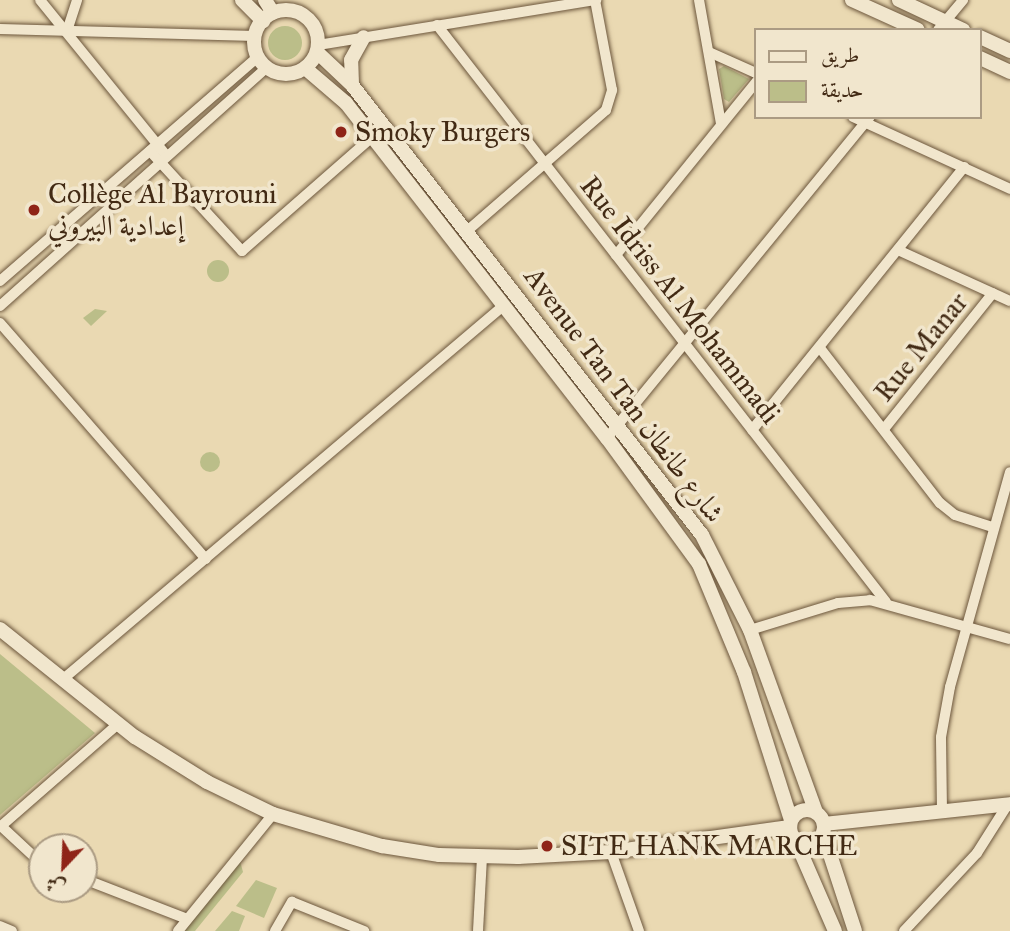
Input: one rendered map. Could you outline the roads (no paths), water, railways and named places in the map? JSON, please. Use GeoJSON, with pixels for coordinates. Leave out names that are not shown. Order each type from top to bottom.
{"type":"FeatureCollection","features":[{"type":"Feature","properties":{"kind":"main road"},"geometry":{"type":"LineString","coordinates":[[242,0],[277,8],[310,21],[317,48],[305,68],[286,74],[262,62],[255,36],[277,8]]}},
{"type":"Feature","properties":{"kind":"main road"},"geometry":{"type":"LineString","coordinates":[[852,0],[914,28]]}},
{"type":"Feature","properties":{"kind":"main road"},"geometry":{"type":"LineString","coordinates":[[899,0],[942,26]]}},
{"type":"Feature","properties":{"kind":"main road"},"geometry":{"type":"LineString","coordinates":[[352,85],[351,60],[364,37]]}},
{"type":"Feature","properties":{"kind":"main road"},"geometry":{"type":"LineString","coordinates":[[982,38],[1010,51]]}},
{"type":"Feature","properties":{"kind":"main road","name":"Avenue Tan Tan شارع طانطان"},"geometry":{"type":"LineString","coordinates":[[317,48],[352,85],[702,535],[750,630],[821,823],[855,931]]}},
{"type":"Feature","properties":{"kind":"main road"},"geometry":{"type":"LineString","coordinates":[[982,59],[1010,72]]}},
{"type":"Feature","properties":{"kind":"main road","name":"Avenue Tan Tan شارع طانطان"},"geometry":{"type":"LineString","coordinates":[[305,68],[334,89],[607,438],[699,564],[744,672],[792,828],[835,931]]}},
{"type":"Feature","properties":{"kind":"main road"},"geometry":{"type":"LineString","coordinates":[[0,629],[118,724],[177,765],[273,814],[382,846],[482,857],[611,852],[792,828],[810,843],[821,823]]}},
{"type":"Feature","properties":{"kind":"main road"},"geometry":{"type":"LineString","coordinates":[[792,828],[799,811],[821,823],[1009,804]]}},
{"type":"Feature","properties":{"kind":"street"},"geometry":{"type":"LineString","coordinates":[[40,0],[67,31],[163,159],[242,251],[372,137]]}},
{"type":"Feature","properties":{"kind":"street"},"geometry":{"type":"LineString","coordinates":[[67,31],[77,0]]}},
{"type":"Feature","properties":{"kind":"street"},"geometry":{"type":"LineString","coordinates":[[317,48],[364,37],[596,0],[611,101],[597,118],[543,161],[467,231]]}},
{"type":"Feature","properties":{"kind":"street"},"geometry":{"type":"LineString","coordinates":[[699,0],[721,124]]}},
{"type":"Feature","properties":{"kind":"street"},"geometry":{"type":"LineString","coordinates":[[942,26],[963,0]]}},
{"type":"Feature","properties":{"kind":"street","name":"Rue Idriss Al Mohammadi"},"geometry":{"type":"LineString","coordinates":[[438,25],[886,602]]}},
{"type":"Feature","properties":{"kind":"street"},"geometry":{"type":"LineString","coordinates":[[0,29],[255,36]]}},
{"type":"Feature","properties":{"kind":"street"},"geometry":{"type":"LineString","coordinates":[[709,52],[754,72]]}},
{"type":"Feature","properties":{"kind":"street"},"geometry":{"type":"LineString","coordinates":[[0,281],[154,147],[262,62]]}},
{"type":"Feature","properties":{"kind":"street"},"geometry":{"type":"LineString","coordinates":[[0,306],[163,159],[262,62]]}},
{"type":"Feature","properties":{"kind":"street"},"geometry":{"type":"LineString","coordinates":[[616,255],[754,84]]}},
{"type":"Feature","properties":{"kind":"street"},"geometry":{"type":"LineString","coordinates":[[607,438],[867,120],[1010,188]]}},
{"type":"Feature","properties":{"kind":"street"},"geometry":{"type":"LineString","coordinates":[[752,430],[964,167]]}},
{"type":"Feature","properties":{"kind":"street"},"geometry":{"type":"LineString","coordinates":[[898,250],[1010,301]]}},
{"type":"Feature","properties":{"kind":"street","name":"Rue Manar"},"geometry":{"type":"LineString","coordinates":[[884,429],[993,293]]}},
{"type":"Feature","properties":{"kind":"street"},"geometry":{"type":"LineString","coordinates":[[62,680],[502,307]]}},
{"type":"Feature","properties":{"kind":"street"},"geometry":{"type":"LineString","coordinates":[[0,323],[206,559]]}},
{"type":"Feature","properties":{"kind":"street"},"geometry":{"type":"LineString","coordinates":[[820,348],[946,509],[993,527]]}},
{"type":"Feature","properties":{"kind":"street"},"geometry":{"type":"LineString","coordinates":[[942,811],[941,737],[965,627],[1010,472]]}},
{"type":"Feature","properties":{"kind":"street"},"geometry":{"type":"LineString","coordinates":[[750,630],[838,603],[886,602],[1010,639]]}},
{"type":"Feature","properties":{"kind":"street"},"geometry":{"type":"LineString","coordinates":[[28,851],[1,827],[118,724]]}},
{"type":"Feature","properties":{"kind":"street"},"geometry":{"type":"LineString","coordinates":[[904,931],[977,853],[1009,804]]}},
{"type":"Feature","properties":{"kind":"street"},"geometry":{"type":"LineString","coordinates":[[177,931],[273,814]]}},
{"type":"Feature","properties":{"kind":"street"},"geometry":{"type":"LineString","coordinates":[[611,852],[639,931]]}},
{"type":"Feature","properties":{"kind":"street"},"geometry":{"type":"LineString","coordinates":[[478,931],[482,857]]}},
{"type":"Feature","properties":{"kind":"street"},"geometry":{"type":"LineString","coordinates":[[98,884],[187,919]]}},
{"type":"Feature","properties":{"kind":"street"},"geometry":{"type":"LineString","coordinates":[[275,931],[291,902],[364,931]]}},
{"type":"Feature","properties":{"kind":"street"},"geometry":{"type":"LineString","coordinates":[[0,926],[12,931]]}},
{"type":"Feature","properties":{"kind":"place","name":"Smoky Burgers"},"geometry":{"type":"Point","coordinates":[341,132]}},
{"type":"Feature","properties":{"kind":"place","name":"Collège Al Bayrouni إعدادية البيروني"},"geometry":{"type":"Point","coordinates":[34,210]}},
{"type":"Feature","properties":{"kind":"place","name":"SITE HANK MARCHE"},"geometry":{"type":"Point","coordinates":[547,846]}}]}
